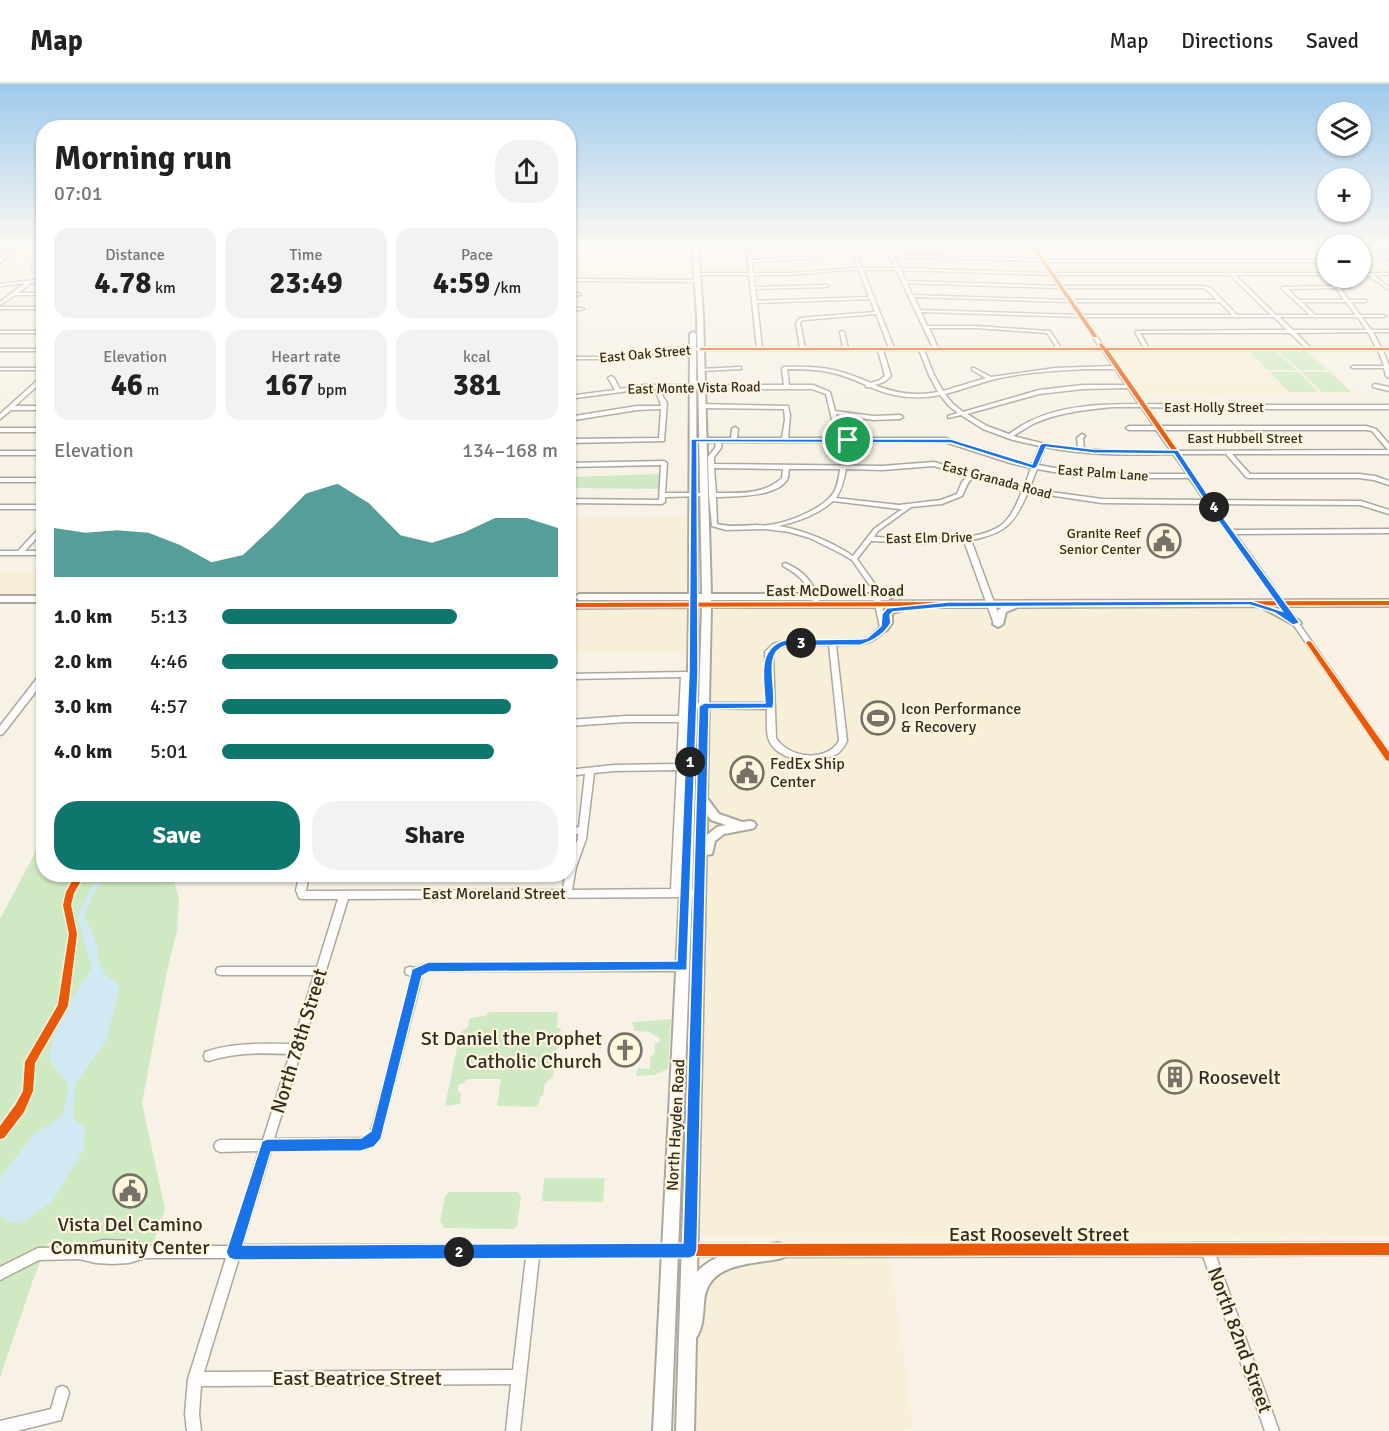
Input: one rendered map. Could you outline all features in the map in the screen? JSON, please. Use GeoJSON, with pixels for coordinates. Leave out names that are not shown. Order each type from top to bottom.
{"type":"FeatureCollection","features":[{"type":"Feature","properties":{"kind":"main road","name":"North Hayden Road"},"geometry":{"type":"LineString","coordinates":[[685,1431],[707,601],[703,495],[698,440],[695,309]]}},
{"type":"Feature","properties":{"kind":"main road","name":"North Hayden Road"},"geometry":{"type":"LineString","coordinates":[[697,349],[703,370],[697,387],[702,406],[698,440]]}},
{"type":"Feature","properties":{"kind":"main road","name":"North Hayden Road"},"geometry":{"type":"LineString","coordinates":[[662,1431],[683,966],[681,893],[688,825],[692,703],[689,674],[703,495]]}},
{"type":"Feature","properties":{"kind":"main road","name":"East McDowell Road"},"geometry":{"type":"LineString","coordinates":[[816,601],[836,605],[878,601],[948,604],[990,600],[1019,604],[1140,600],[1251,603],[1389,596]]}},
{"type":"Feature","properties":{"kind":"main road","name":"East McDowell Road"},"geometry":{"type":"LineString","coordinates":[[576,598],[694,601],[1279,600],[1389,603]]}},
{"type":"Feature","properties":{"kind":"main road"},"geometry":{"type":"LineString","coordinates":[[0,599],[36,599]]}},
{"type":"Feature","properties":{"kind":"main road","name":"East McDowell Road"},"geometry":{"type":"LineString","coordinates":[[576,605],[694,601]]}},
{"type":"Feature","properties":{"kind":"main road"},"geometry":{"type":"LineString","coordinates":[[1251,603],[1278,611],[1296,623]]}},
{"type":"Feature","properties":{"kind":"main road"},"geometry":{"type":"LineString","coordinates":[[836,605],[872,608],[878,612],[884,624],[887,623],[886,614],[890,609],[948,604]]}},
{"type":"Feature","properties":{"kind":"main road"},"geometry":{"type":"LineString","coordinates":[[998,624],[1002,610],[1019,604]]}},
{"type":"Feature","properties":{"kind":"main road"},"geometry":{"type":"LineString","coordinates":[[0,606],[36,606]]}},
{"type":"Feature","properties":{"kind":"main road"},"geometry":{"type":"LineString","coordinates":[[701,864],[708,853],[709,839],[713,834],[750,825],[726,822],[715,817],[702,798]]}},
{"type":"Feature","properties":{"kind":"main road"},"geometry":{"type":"LineString","coordinates":[[688,825],[702,825]]}},
{"type":"Feature","properties":{"kind":"main road"},"geometry":{"type":"LineString","coordinates":[[688,1340],[697,1316],[699,1285],[711,1270],[730,1260],[778,1251]]}},
{"type":"Feature","properties":{"kind":"street"},"geometry":{"type":"LineString","coordinates":[[576,309],[582,309]]}},
{"type":"Feature","properties":{"kind":"street"},"geometry":{"type":"LineString","coordinates":[[756,309],[760,349]]}},
{"type":"Feature","properties":{"kind":"street"},"geometry":{"type":"LineString","coordinates":[[876,309],[892,349]]}},
{"type":"Feature","properties":{"kind":"street"},"geometry":{"type":"LineString","coordinates":[[1076,309],[1389,758]]}},
{"type":"Feature","properties":{"kind":"street"},"geometry":{"type":"LineString","coordinates":[[1229,309],[1236,316]]}},
{"type":"Feature","properties":{"kind":"street"},"geometry":{"type":"LineString","coordinates":[[1267,309],[1310,349]]}},
{"type":"Feature","properties":{"kind":"street"},"geometry":{"type":"LineString","coordinates":[[1306,309],[1314,316]]}},
{"type":"Feature","properties":{"kind":"street"},"geometry":{"type":"LineString","coordinates":[[1353,309],[1381,349],[1389,376]]}},
{"type":"Feature","properties":{"kind":"street"},"geometry":{"type":"LineString","coordinates":[[936,349],[918,311],[1081,316],[1384,316]]}},
{"type":"Feature","properties":{"kind":"street"},"geometry":{"type":"LineString","coordinates":[[803,349],[798,323],[800,318],[877,313]]}},
{"type":"Feature","properties":{"kind":"street"},"geometry":{"type":"LineString","coordinates":[[3,332],[15,324]]}},
{"type":"Feature","properties":{"kind":"street"},"geometry":{"type":"LineString","coordinates":[[926,327],[976,327],[1048,332],[1060,349]]}},
{"type":"Feature","properties":{"kind":"street"},"geometry":{"type":"LineString","coordinates":[[1147,349],[1137,332],[1389,331]]}},
{"type":"Feature","properties":{"kind":"street"},"geometry":{"type":"LineString","coordinates":[[3,332],[36,332]]}},
{"type":"Feature","properties":{"kind":"street"},"geometry":{"type":"LineString","coordinates":[[842,332],[846,349]]}},
{"type":"Feature","properties":{"kind":"street","name":"East Oak Street"},"geometry":{"type":"LineString","coordinates":[[576,358],[626,358],[656,350],[697,349],[981,347],[1389,349]]}},
{"type":"Feature","properties":{"kind":"street"},"geometry":{"type":"LineString","coordinates":[[868,386],[888,376],[880,349]]}},
{"type":"Feature","properties":{"kind":"street"},"geometry":{"type":"LineString","coordinates":[[921,349],[942,394],[964,414]]}},
{"type":"Feature","properties":{"kind":"street"},"geometry":{"type":"LineString","coordinates":[[0,350],[36,350]]}},
{"type":"Feature","properties":{"kind":"street"},"geometry":{"type":"LineString","coordinates":[[787,387],[784,368],[839,370],[881,391],[914,396],[942,394],[990,379],[1020,373],[1117,367]]}},
{"type":"Feature","properties":{"kind":"street"},"geometry":{"type":"LineString","coordinates":[[1353,368],[1388,367]]}},
{"type":"Feature","properties":{"kind":"street"},"geometry":{"type":"LineString","coordinates":[[703,370],[739,368]]}},
{"type":"Feature","properties":{"kind":"street"},"geometry":{"type":"LineString","coordinates":[[0,369],[36,369]]}},
{"type":"Feature","properties":{"kind":"street"},"geometry":{"type":"LineString","coordinates":[[0,377],[10,369]]}},
{"type":"Feature","properties":{"kind":"street"},"geometry":{"type":"LineString","coordinates":[[974,369],[990,379]]}},
{"type":"Feature","properties":{"kind":"street"},"geometry":{"type":"LineString","coordinates":[[1014,369],[1020,373]]}},
{"type":"Feature","properties":{"kind":"street","name":"North Hayden Road"},"geometry":{"type":"LineString","coordinates":[[703,370],[706,383],[711,387]]}},
{"type":"Feature","properties":{"kind":"street"},"geometry":{"type":"LineString","coordinates":[[611,378],[617,389]]}},
{"type":"Feature","properties":{"kind":"street"},"geometry":{"type":"LineString","coordinates":[[0,417],[36,384]]}},
{"type":"Feature","properties":{"kind":"street"},"geometry":{"type":"LineString","coordinates":[[950,417],[1039,392],[1083,387],[1130,386]]}},
{"type":"Feature","properties":{"kind":"street"},"geometry":{"type":"LineString","coordinates":[[1375,386],[1389,389]]}},
{"type":"Feature","properties":{"kind":"street"},"geometry":{"type":"LineString","coordinates":[[576,441],[662,440],[664,407],[659,395],[659,387]]}},
{"type":"Feature","properties":{"kind":"street","name":"East Monte Vista Road"},"geometry":{"type":"LineString","coordinates":[[576,397],[617,389],[659,387],[821,389],[829,395],[833,412]]}},
{"type":"Feature","properties":{"kind":"street"},"geometry":{"type":"LineString","coordinates":[[875,396],[881,391]]}},
{"type":"Feature","properties":{"kind":"street"},"geometry":{"type":"LineString","coordinates":[[702,406],[786,407],[789,418],[784,431],[785,440]]}},
{"type":"Feature","properties":{"kind":"street","name":"East Holly Street"},"geometry":{"type":"LineString","coordinates":[[1010,436],[1030,421],[1062,412],[1104,407],[1389,406]]}},
{"type":"Feature","properties":{"kind":"street"},"geometry":{"type":"LineString","coordinates":[[576,418],[613,415],[637,408],[664,407]]}},
{"type":"Feature","properties":{"kind":"street"},"geometry":{"type":"LineString","coordinates":[[9,408],[36,408]]}},
{"type":"Feature","properties":{"kind":"street"},"geometry":{"type":"LineString","coordinates":[[848,440],[846,431],[836,422],[833,412],[873,418],[900,417]]}},
{"type":"Feature","properties":{"kind":"street","name":"East Hubbell Street"},"geometry":{"type":"LineString","coordinates":[[964,414],[987,427],[1010,436],[1043,445],[1082,450],[1176,452],[1389,450]]}},
{"type":"Feature","properties":{"kind":"street"},"geometry":{"type":"LineString","coordinates":[[1130,428],[1370,428],[1389,450]]}},
{"type":"Feature","properties":{"kind":"street"},"geometry":{"type":"LineString","coordinates":[[734,440],[735,429]]}},
{"type":"Feature","properties":{"kind":"street"},"geometry":{"type":"LineString","coordinates":[[0,430],[36,430]]}},
{"type":"Feature","properties":{"kind":"street"},"geometry":{"type":"LineString","coordinates":[[1082,436],[1080,438],[1082,450]]}},
{"type":"Feature","properties":{"kind":"street","name":"East Palm Lane"},"geometry":{"type":"LineString","coordinates":[[698,440],[951,441],[1034,467],[1112,476],[1193,476]]}},
{"type":"Feature","properties":{"kind":"street"},"geometry":{"type":"LineString","coordinates":[[718,440],[718,448],[711,456],[711,466],[703,495],[713,522],[717,526],[768,526],[800,532],[841,550],[854,559],[871,579],[884,624],[870,639],[861,642],[785,643],[776,646],[768,655],[772,733],[777,748],[796,757],[830,755],[838,751],[843,741],[832,643]]}},
{"type":"Feature","properties":{"kind":"street","name":"East Elm Drive"},"geometry":{"type":"LineString","coordinates":[[868,538],[967,539],[992,533],[1008,523],[1025,490],[1043,445]]}},
{"type":"Feature","properties":{"kind":"street"},"geometry":{"type":"LineString","coordinates":[[1228,452],[1248,476],[1359,476],[1389,483]]}},
{"type":"Feature","properties":{"kind":"street"},"geometry":{"type":"LineString","coordinates":[[0,453],[36,453]]}},
{"type":"Feature","properties":{"kind":"street"},"geometry":{"type":"LineString","coordinates":[[576,465],[664,463],[662,498]]}},
{"type":"Feature","properties":{"kind":"street","name":"East Granada Road"},"geometry":{"type":"LineString","coordinates":[[711,466],[882,468],[934,464],[1025,490],[1102,501],[1213,506],[1361,503],[1389,512]]}},
{"type":"Feature","properties":{"kind":"street"},"geometry":{"type":"LineString","coordinates":[[576,501],[749,495],[769,491],[785,478],[786,466]]}},
{"type":"Feature","properties":{"kind":"street"},"geometry":{"type":"LineString","coordinates":[[768,526],[797,519],[825,506],[833,499],[842,484],[843,466]]}},
{"type":"Feature","properties":{"kind":"street"},"geometry":{"type":"LineString","coordinates":[[833,499],[890,507],[909,507],[944,501],[960,495],[965,482],[972,475]]}},
{"type":"Feature","properties":{"kind":"street"},"geometry":{"type":"LineString","coordinates":[[0,480],[36,480]]}},
{"type":"Feature","properties":{"kind":"street"},"geometry":{"type":"LineString","coordinates":[[0,507],[36,507]]}},
{"type":"Feature","properties":{"kind":"street"},"geometry":{"type":"LineString","coordinates":[[890,507],[899,513]]}},
{"type":"Feature","properties":{"kind":"street"},"geometry":{"type":"LineString","coordinates":[[854,559],[868,538],[909,507]]}},
{"type":"Feature","properties":{"kind":"street"},"geometry":{"type":"LineString","coordinates":[[797,519],[800,532]]}},
{"type":"Feature","properties":{"kind":"street"},"geometry":{"type":"LineString","coordinates":[[1231,532],[1389,531]]}},
{"type":"Feature","properties":{"kind":"street"},"geometry":{"type":"LineString","coordinates":[[20,553],[36,534]]}},
{"type":"Feature","properties":{"kind":"street"},"geometry":{"type":"LineString","coordinates":[[967,539],[998,624]]}},
{"type":"Feature","properties":{"kind":"street"},"geometry":{"type":"LineString","coordinates":[[0,553],[36,553]]}},
{"type":"Feature","properties":{"kind":"street"},"geometry":{"type":"LineString","coordinates":[[785,565],[808,580],[816,601]]}},
{"type":"Feature","properties":{"kind":"street"},"geometry":{"type":"LineString","coordinates":[[576,677],[689,674]]}},
{"type":"Feature","properties":{"kind":"street","name":"North Hayden Road"},"geometry":{"type":"LineString","coordinates":[[681,893],[681,767],[689,674]]}},
{"type":"Feature","properties":{"kind":"street"},"geometry":{"type":"LineString","coordinates":[[0,732],[36,685]]}},
{"type":"Feature","properties":{"kind":"street"},"geometry":{"type":"LineString","coordinates":[[692,703],[770,704]]}},
{"type":"Feature","properties":{"kind":"street"},"geometry":{"type":"LineString","coordinates":[[576,722],[615,719],[684,719]]}},
{"type":"Feature","properties":{"kind":"street"},"geometry":{"type":"LineString","coordinates":[[576,772],[614,768],[681,767]]}},
{"type":"Feature","properties":{"kind":"street"},"geometry":{"type":"LineString","coordinates":[[576,857],[583,830],[590,771]]}},
{"type":"Feature","properties":{"kind":"street"},"geometry":{"type":"LineString","coordinates":[[576,830],[583,830]]}},
{"type":"Feature","properties":{"kind":"street","name":"East Moreland Street"},"geometry":{"type":"LineString","coordinates":[[303,882],[302,895],[700,893]]}},
{"type":"Feature","properties":{"kind":"street"},"geometry":{"type":"LineString","coordinates":[[567,893],[568,882]]}},
{"type":"Feature","properties":{"kind":"street","name":"North 78th Street"},"geometry":{"type":"LineString","coordinates":[[194,1431],[192,1414],[195,1379],[344,895]]}},
{"type":"Feature","properties":{"kind":"street"},"geometry":{"type":"LineString","coordinates":[[220,1146],[369,1142],[376,1135],[413,972],[428,967],[683,966]]}},
{"type":"Feature","properties":{"kind":"street"},"geometry":{"type":"LineString","coordinates":[[221,971],[321,971]]}},
{"type":"Feature","properties":{"kind":"street"},"geometry":{"type":"LineString","coordinates":[[209,1056],[232,1050],[297,1049]]}},
{"type":"Feature","properties":{"kind":"street","name":"North 82nd Street"},"geometry":{"type":"LineString","coordinates":[[1208,1249],[1272,1431]]}},
{"type":"Feature","properties":{"kind":"street","name":"East Roosevelt Street"},"geometry":{"type":"LineString","coordinates":[[0,1274],[38,1254],[79,1253],[107,1258],[131,1257],[145,1252],[1389,1249]]}},
{"type":"Feature","properties":{"kind":"street"},"geometry":{"type":"LineString","coordinates":[[513,1431],[533,1251]]}},
{"type":"Feature","properties":{"kind":"street","name":"East Beatrice Street"},"geometry":{"type":"LineString","coordinates":[[195,1379],[518,1377]]}},
{"type":"Feature","properties":{"kind":"street"},"geometry":{"type":"LineString","coordinates":[[0,1428],[56,1415],[62,1393]]}},
{"type":"Feature","properties":{"kind":"shaded area"},"geometry":{"type":"Polygon","coordinates":[[[1113,351],[1310,351],[1357,395],[1141,395],[1111,353],[1113,351]]]}},
{"type":"Feature","properties":{"kind":"shaded area"},"geometry":{"type":"Polygon","coordinates":[[[691,515],[689,592],[576,594],[576,516],[691,515]]]}},
{"type":"Feature","properties":{"kind":"shaded area"},"geometry":{"type":"Polygon","coordinates":[[[0,570],[36,570],[36,597],[0,597],[0,570]]]}},
{"type":"Feature","properties":{"kind":"shaded area"},"geometry":{"type":"Polygon","coordinates":[[[1247,606],[1272,610],[1294,630],[1389,768],[1389,1238],[783,1239],[759,1236],[705,1236],[698,1230],[704,1160],[699,1141],[709,820],[718,817],[713,811],[707,787],[712,713],[709,684],[712,671],[714,611],[723,607],[779,609],[1247,606]]]}},
{"type":"Feature","properties":{"kind":"shaded area"},"geometry":{"type":"Polygon","coordinates":[[[576,608],[686,608],[689,610],[688,653],[576,654],[576,608]]]}},
{"type":"Feature","properties":{"kind":"shaded area"},"geometry":{"type":"Polygon","coordinates":[[[890,1259],[914,1429],[905,1428],[905,1431],[693,1431],[696,1339],[702,1321],[704,1289],[718,1270],[766,1261],[890,1259]]]}},
{"type":"Feature","properties":{"kind":"green space"},"geometry":{"type":"Polygon","coordinates":[[[1250,352],[1277,352],[1296,370],[1268,370],[1250,352]]]}},
{"type":"Feature","properties":{"kind":"green space"},"geometry":{"type":"Polygon","coordinates":[[[1280,352],[1307,352],[1327,370],[1299,370],[1280,352]]]}},
{"type":"Feature","properties":{"kind":"green space"},"geometry":{"type":"Polygon","coordinates":[[[1270,372],[1298,372],[1318,392],[1289,392],[1270,372]]]}},
{"type":"Feature","properties":{"kind":"green space"},"geometry":{"type":"Polygon","coordinates":[[[1301,372],[1330,372],[1351,392],[1322,392],[1301,372]]]}},
{"type":"Feature","properties":{"kind":"green space"},"geometry":{"type":"Polygon","coordinates":[[[660,474],[659,489],[576,488],[576,477],[660,474]]]}},
{"type":"Feature","properties":{"kind":"green space"},"geometry":{"type":"Polygon","coordinates":[[[36,851],[36,882],[175,882],[179,899],[177,931],[167,971],[142,1103],[165,1209],[153,1244],[48,1243],[34,1277],[0,1378],[0,919],[36,851]]]}},
{"type":"Feature","properties":{"kind":"green space"},"geometry":{"type":"Polygon","coordinates":[[[490,1012],[558,1012],[557,1028],[561,1028],[553,1077],[545,1083],[543,1096],[537,1107],[497,1106],[501,1079],[467,1079],[464,1083],[459,1084],[460,1104],[445,1106],[460,1033],[468,1027],[470,1018],[484,1016],[490,1012]]]}},
{"type":"Feature","properties":{"kind":"green space"},"geometry":{"type":"Polygon","coordinates":[[[671,1019],[668,1069],[654,1075],[636,1076],[638,1068],[650,1069],[650,1058],[655,1052],[655,1043],[659,1043],[660,1038],[649,1032],[635,1031],[632,1022],[671,1019]]]}},
{"type":"Feature","properties":{"kind":"green space"},"geometry":{"type":"Polygon","coordinates":[[[544,1178],[605,1178],[603,1202],[542,1201],[544,1178]]]}},
{"type":"Feature","properties":{"kind":"green space"},"geometry":{"type":"Polygon","coordinates":[[[449,1192],[518,1192],[521,1197],[517,1226],[513,1229],[444,1228],[440,1221],[445,1196],[449,1192]]]}},
{"type":"Feature","properties":{"kind":"water"},"geometry":{"type":"Polygon","coordinates":[[[95,882],[101,882],[84,916],[97,944],[99,962],[104,973],[120,986],[106,1041],[75,1084],[73,1118],[85,1128],[84,1149],[53,1200],[28,1219],[14,1223],[0,1216],[0,1180],[34,1134],[62,1116],[68,1094],[65,1080],[49,1059],[59,1023],[92,968],[77,915],[95,882]]]}},
{"type":"Feature","properties":{"kind":"cycle path"},"geometry":{"type":"LineString","coordinates":[[1076,309],[1095,336]]}},
{"type":"Feature","properties":{"kind":"cycle path"},"geometry":{"type":"LineString","coordinates":[[1101,344],[1231,532]]}},
{"type":"Feature","properties":{"kind":"cycle path"},"geometry":{"type":"LineString","coordinates":[[701,349],[1389,349]]}},
{"type":"Feature","properties":{"kind":"cycle path"},"geometry":{"type":"LineString","coordinates":[[576,605],[1389,603]]}},
{"type":"Feature","properties":{"kind":"cycle path"},"geometry":{"type":"LineString","coordinates":[[1309,643],[1389,758]]}},
{"type":"Feature","properties":{"kind":"cycle path"},"geometry":{"type":"LineString","coordinates":[[0,1134],[20,1108],[28,1091],[30,1062],[63,1006],[73,934],[67,905],[70,892],[76,882]]}},
{"type":"Feature","properties":{"kind":"cycle path"},"geometry":{"type":"LineString","coordinates":[[690,1250],[1389,1249]]}},
{"type":"Feature","properties":{"kind":"place","name":"Granite Reef Senior Center"},"geometry":{"type":"Point","coordinates":[1164,541]}},
{"type":"Feature","properties":{"kind":"place","name":"Icon Performance & Recovery"},"geometry":{"type":"Point","coordinates":[878,718]}},
{"type":"Feature","properties":{"kind":"place","name":"FedEx Ship Center"},"geometry":{"type":"Point","coordinates":[747,773]}},
{"type":"Feature","properties":{"kind":"place","name":"St Daniel the Prophet Catholic Church"},"geometry":{"type":"Point","coordinates":[625,1050]}},
{"type":"Feature","properties":{"kind":"place","name":"Roosevelt"},"geometry":{"type":"Point","coordinates":[1175,1077]}},
{"type":"Feature","properties":{"kind":"place","name":"Vista Del Camino Community Center"},"geometry":{"type":"Point","coordinates":[130,1191]}},
{"type":"Feature","properties":{"kind":"route"},"geometry":{"type":"LineString","coordinates":[[694,440],[848,440],[951,441],[992,456],[1034,467],[1043,445],[1093,451],[1176,452],[1215,508],[1214,510],[1220,515],[1296,623],[1278,611],[1251,603],[948,604],[890,609],[886,614],[887,623],[884,628],[870,639],[861,642],[785,643],[776,646],[769,652],[768,657],[770,706],[704,706],[690,1250],[234,1252],[267,1146],[365,1144],[376,1135],[416,973],[428,967],[683,966],[693,672],[694,440]]}}]}
